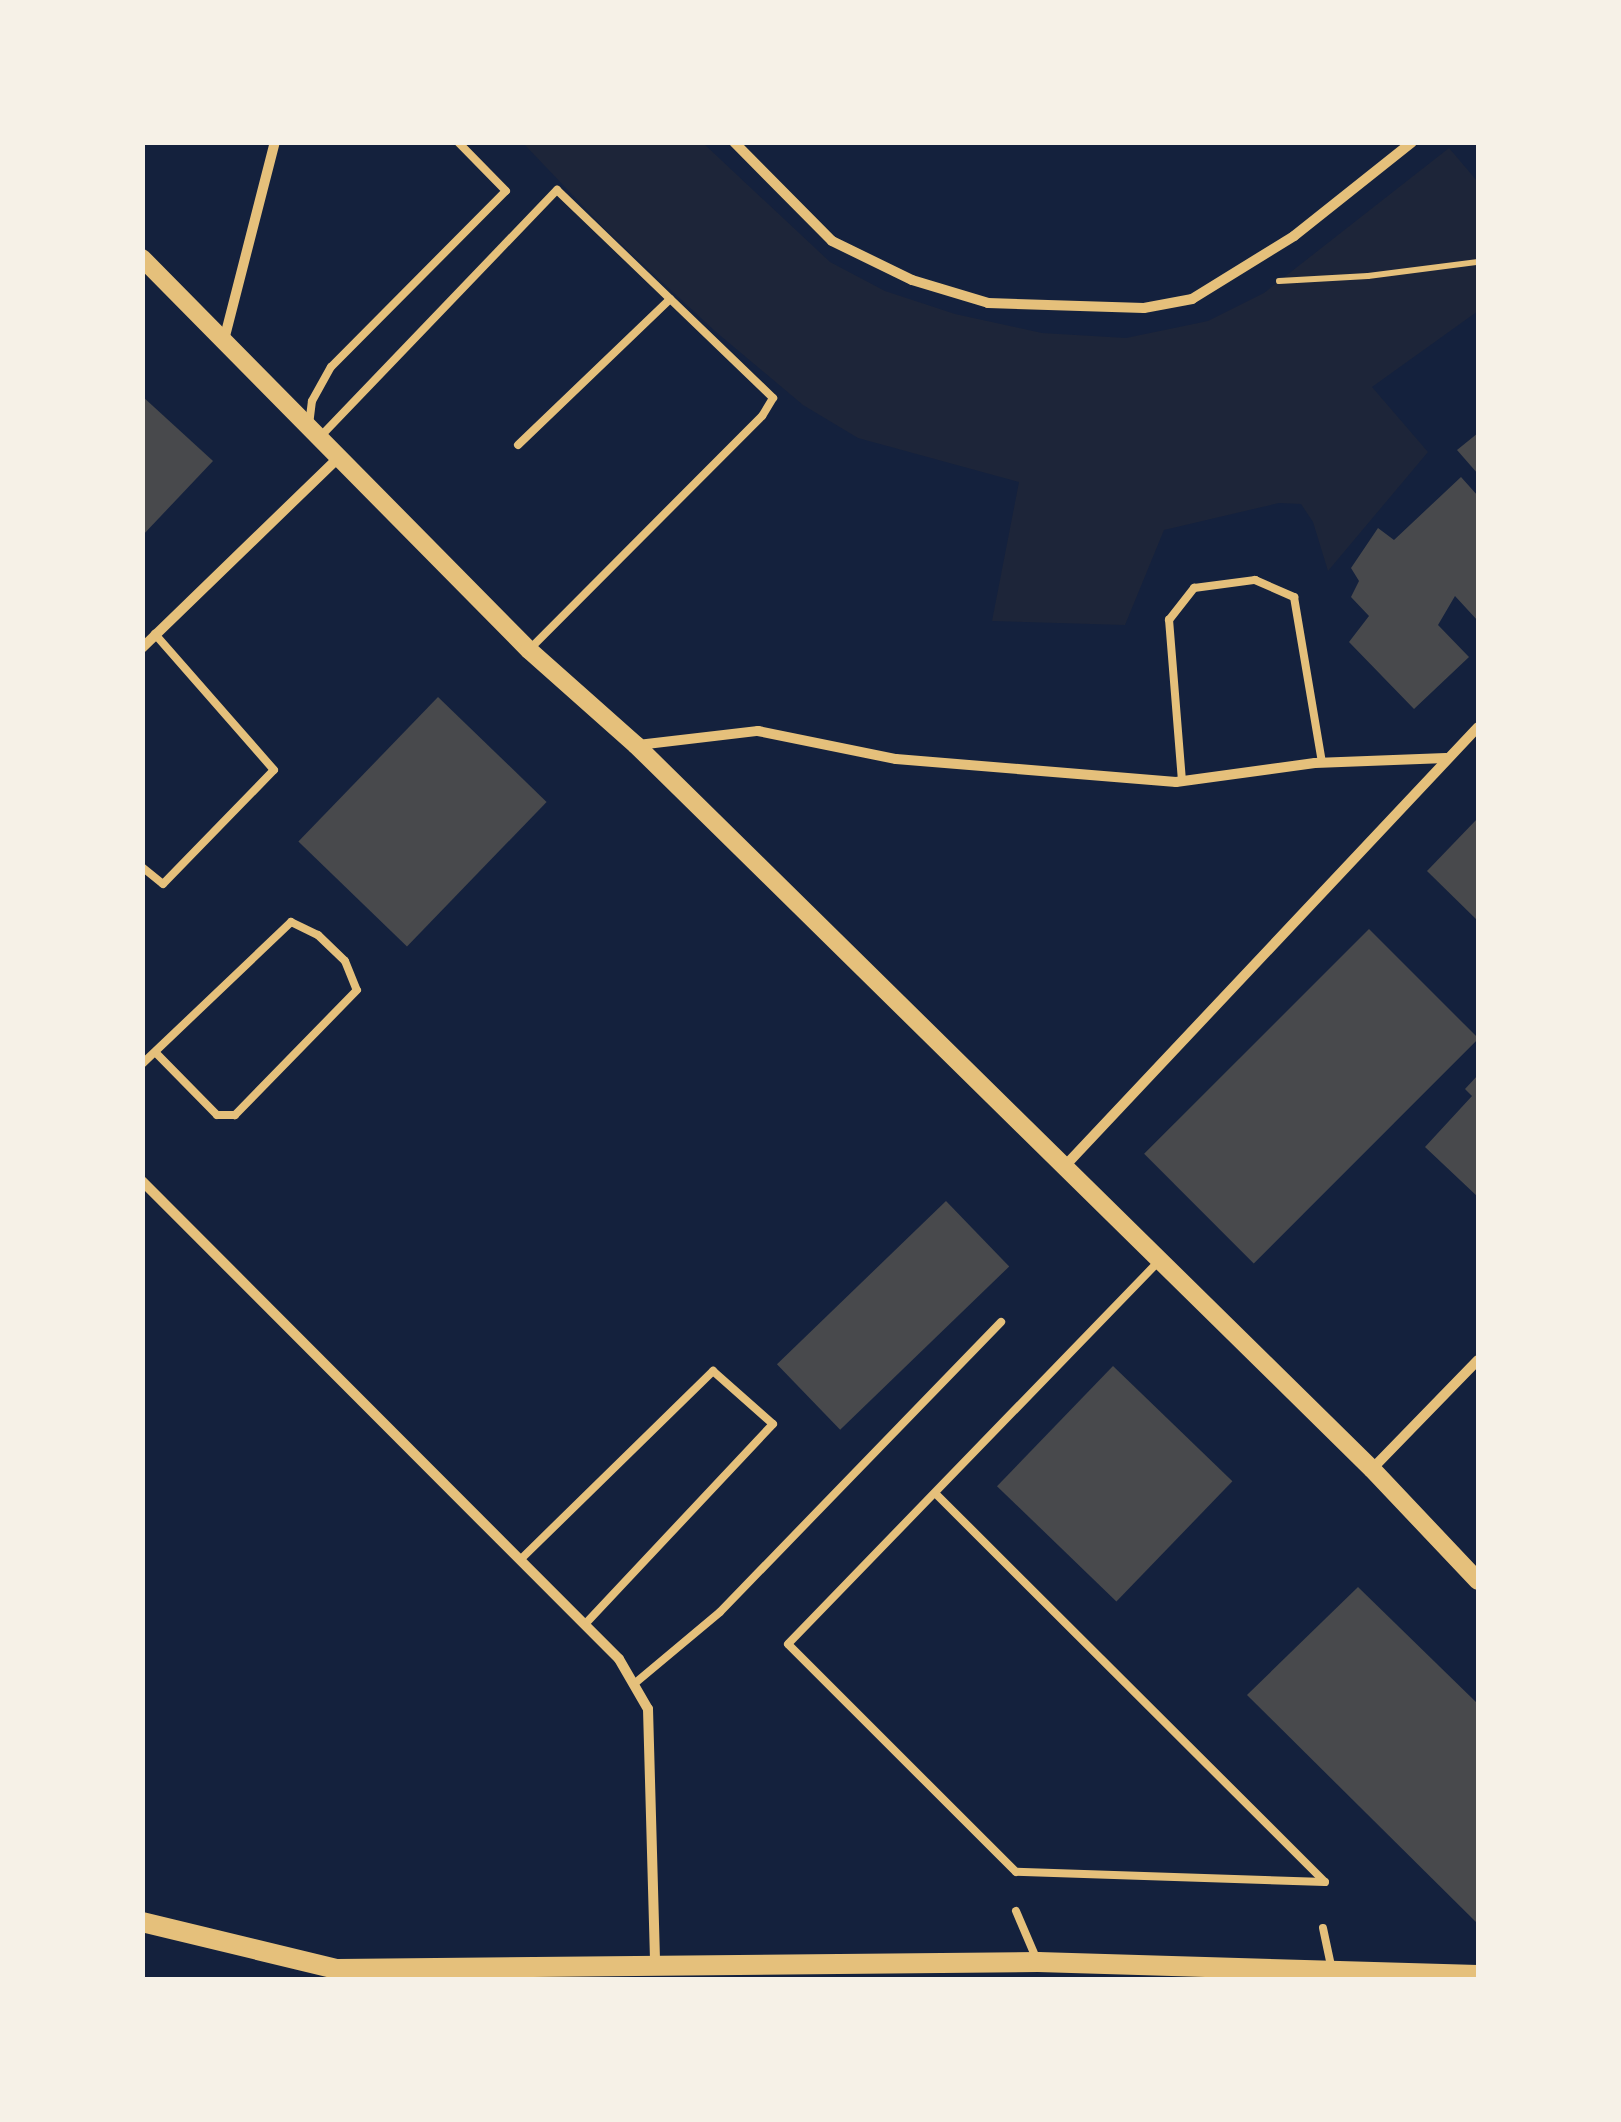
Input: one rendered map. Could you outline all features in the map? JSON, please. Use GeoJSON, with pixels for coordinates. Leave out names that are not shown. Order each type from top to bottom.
{"type":"FeatureCollection","features":[{"type":"Feature","properties":{"kind":"main road"},"geometry":{"type":"LineString","coordinates":[[142,1922],[337,1974],[1038,1962],[1478,1976]]}},
{"type":"Feature","properties":{"kind":"street"},"geometry":{"type":"LineString","coordinates":[[224,340],[276,142]]}},
{"type":"Feature","properties":{"kind":"street"},"geometry":{"type":"LineString","coordinates":[[734,142],[832,241],[912,280],[988,303],[1144,308],[1192,299],[1294,236],[1412,142]]}},
{"type":"Feature","properties":{"kind":"street"},"geometry":{"type":"LineString","coordinates":[[142,258],[529,650],[636,745],[1062,1169],[1372,1469],[1478,1581]]}},
{"type":"Feature","properties":{"kind":"street"},"geometry":{"type":"LineString","coordinates":[[142,648],[340,456]]}},
{"type":"Feature","properties":{"kind":"street"},"geometry":{"type":"LineString","coordinates":[[1062,1169],[1478,728]]}},
{"type":"Feature","properties":{"kind":"street"},"geometry":{"type":"LineString","coordinates":[[636,745],[758,731],[896,758],[1182,781],[1322,762],[1446,758]]}},
{"type":"Feature","properties":{"kind":"street"},"geometry":{"type":"LineString","coordinates":[[142,1180],[620,1659],[648,1710],[655,1968]]}},
{"type":"Feature","properties":{"kind":"street"},"geometry":{"type":"LineString","coordinates":[[1372,1469],[1478,1360]]}},
{"type":"Feature","properties":{"kind":"lane"},"geometry":{"type":"LineString","coordinates":[[314,431],[312,401],[331,368],[506,191],[458,142]]}},
{"type":"Feature","properties":{"kind":"lane"},"geometry":{"type":"LineString","coordinates":[[314,431],[557,190],[773,398],[762,416],[529,650]]}},
{"type":"Feature","properties":{"kind":"lane"},"geometry":{"type":"LineString","coordinates":[[518,444],[670,299]]}},
{"type":"Feature","properties":{"kind":"lane"},"geometry":{"type":"LineString","coordinates":[[1182,781],[1169,620],[1194,588],[1256,580],[1294,597],[1322,762]]}},
{"type":"Feature","properties":{"kind":"lane"},"geometry":{"type":"LineString","coordinates":[[142,867],[163,884],[274,770],[155,634]]}},
{"type":"Feature","properties":{"kind":"lane"},"geometry":{"type":"LineString","coordinates":[[142,1064],[154,1052],[291,922],[318,935],[345,962],[357,990],[235,1115],[217,1115],[154,1052]]}},
{"type":"Feature","properties":{"kind":"lane"},"geometry":{"type":"LineString","coordinates":[[936,1494],[1325,1882],[1016,1872],[788,1644],[1158,1262]]}},
{"type":"Feature","properties":{"kind":"lane"},"geometry":{"type":"LineString","coordinates":[[634,1684],[720,1612],[1001,1322]]}},
{"type":"Feature","properties":{"kind":"lane"},"geometry":{"type":"LineString","coordinates":[[521,1560],[712,1371],[773,1424],[585,1624]]}},
{"type":"Feature","properties":{"kind":"lane"},"geometry":{"type":"LineString","coordinates":[[1016,1912],[1038,1962]]}},
{"type":"Feature","properties":{"kind":"lane"},"geometry":{"type":"LineString","coordinates":[[1323,1928],[1332,1971]]}},
{"type":"Feature","properties":{"kind":"path"},"geometry":{"type":"LineString","coordinates":[[1278,281],[1368,276],[1478,262]]}},
{"type":"Feature","properties":{"kind":"shaded area"},"geometry":{"type":"Polygon","coordinates":[[[523,143],[703,143],[830,262],[885,291],[955,314],[1042,333],[1126,338],[1208,321],[1264,293],[1449,148],[1478,182],[1478,311],[1372,387],[1428,452],[1328,571],[1313,522],[1301,504],[1279,503],[1164,530],[1125,625],[992,621],[1019,482],[858,438],[803,405],[716,332],[605,229],[523,143]]]}},
{"type":"Feature","properties":{"kind":"building"},"geometry":{"type":"Polygon","coordinates":[[[142,396],[213,461],[142,536],[142,396]]]}},
{"type":"Feature","properties":{"kind":"building"},"geometry":{"type":"Polygon","coordinates":[[[1478,433],[1478,474],[1457,450],[1478,433]]]}},
{"type":"Feature","properties":{"kind":"building"},"geometry":{"type":"Polygon","coordinates":[[[1461,477],[1478,496],[1478,621],[1455,596],[1438,625],[1469,657],[1414,709],[1349,642],[1369,616],[1351,597],[1359,581],[1351,568],[1378,528],[1394,540],[1461,477]]]}},
{"type":"Feature","properties":{"kind":"building"},"geometry":{"type":"Polygon","coordinates":[[[438,697],[547,802],[407,946],[298,842],[438,697]]]}},
{"type":"Feature","properties":{"kind":"building"},"geometry":{"type":"Polygon","coordinates":[[[1478,818],[1478,921],[1427,871],[1478,818]]]}},
{"type":"Feature","properties":{"kind":"building"},"geometry":{"type":"Polygon","coordinates":[[[1369,929],[1478,1039],[1254,1263],[1144,1154],[1369,929]]]}},
{"type":"Feature","properties":{"kind":"building"},"geometry":{"type":"Polygon","coordinates":[[[1478,1075],[1478,1197],[1425,1147],[1472,1096],[1465,1089],[1478,1075]]]}},
{"type":"Feature","properties":{"kind":"building"},"geometry":{"type":"Polygon","coordinates":[[[946,1201],[1009,1266],[840,1430],[777,1364],[946,1201]]]}},
{"type":"Feature","properties":{"kind":"building"},"geometry":{"type":"Polygon","coordinates":[[[1113,1366],[1232,1481],[1116,1601],[997,1486],[1113,1366]]]}},
{"type":"Feature","properties":{"kind":"building"},"geometry":{"type":"Polygon","coordinates":[[[1358,1587],[1478,1704],[1478,1924],[1247,1695],[1358,1587]]]}}]}
